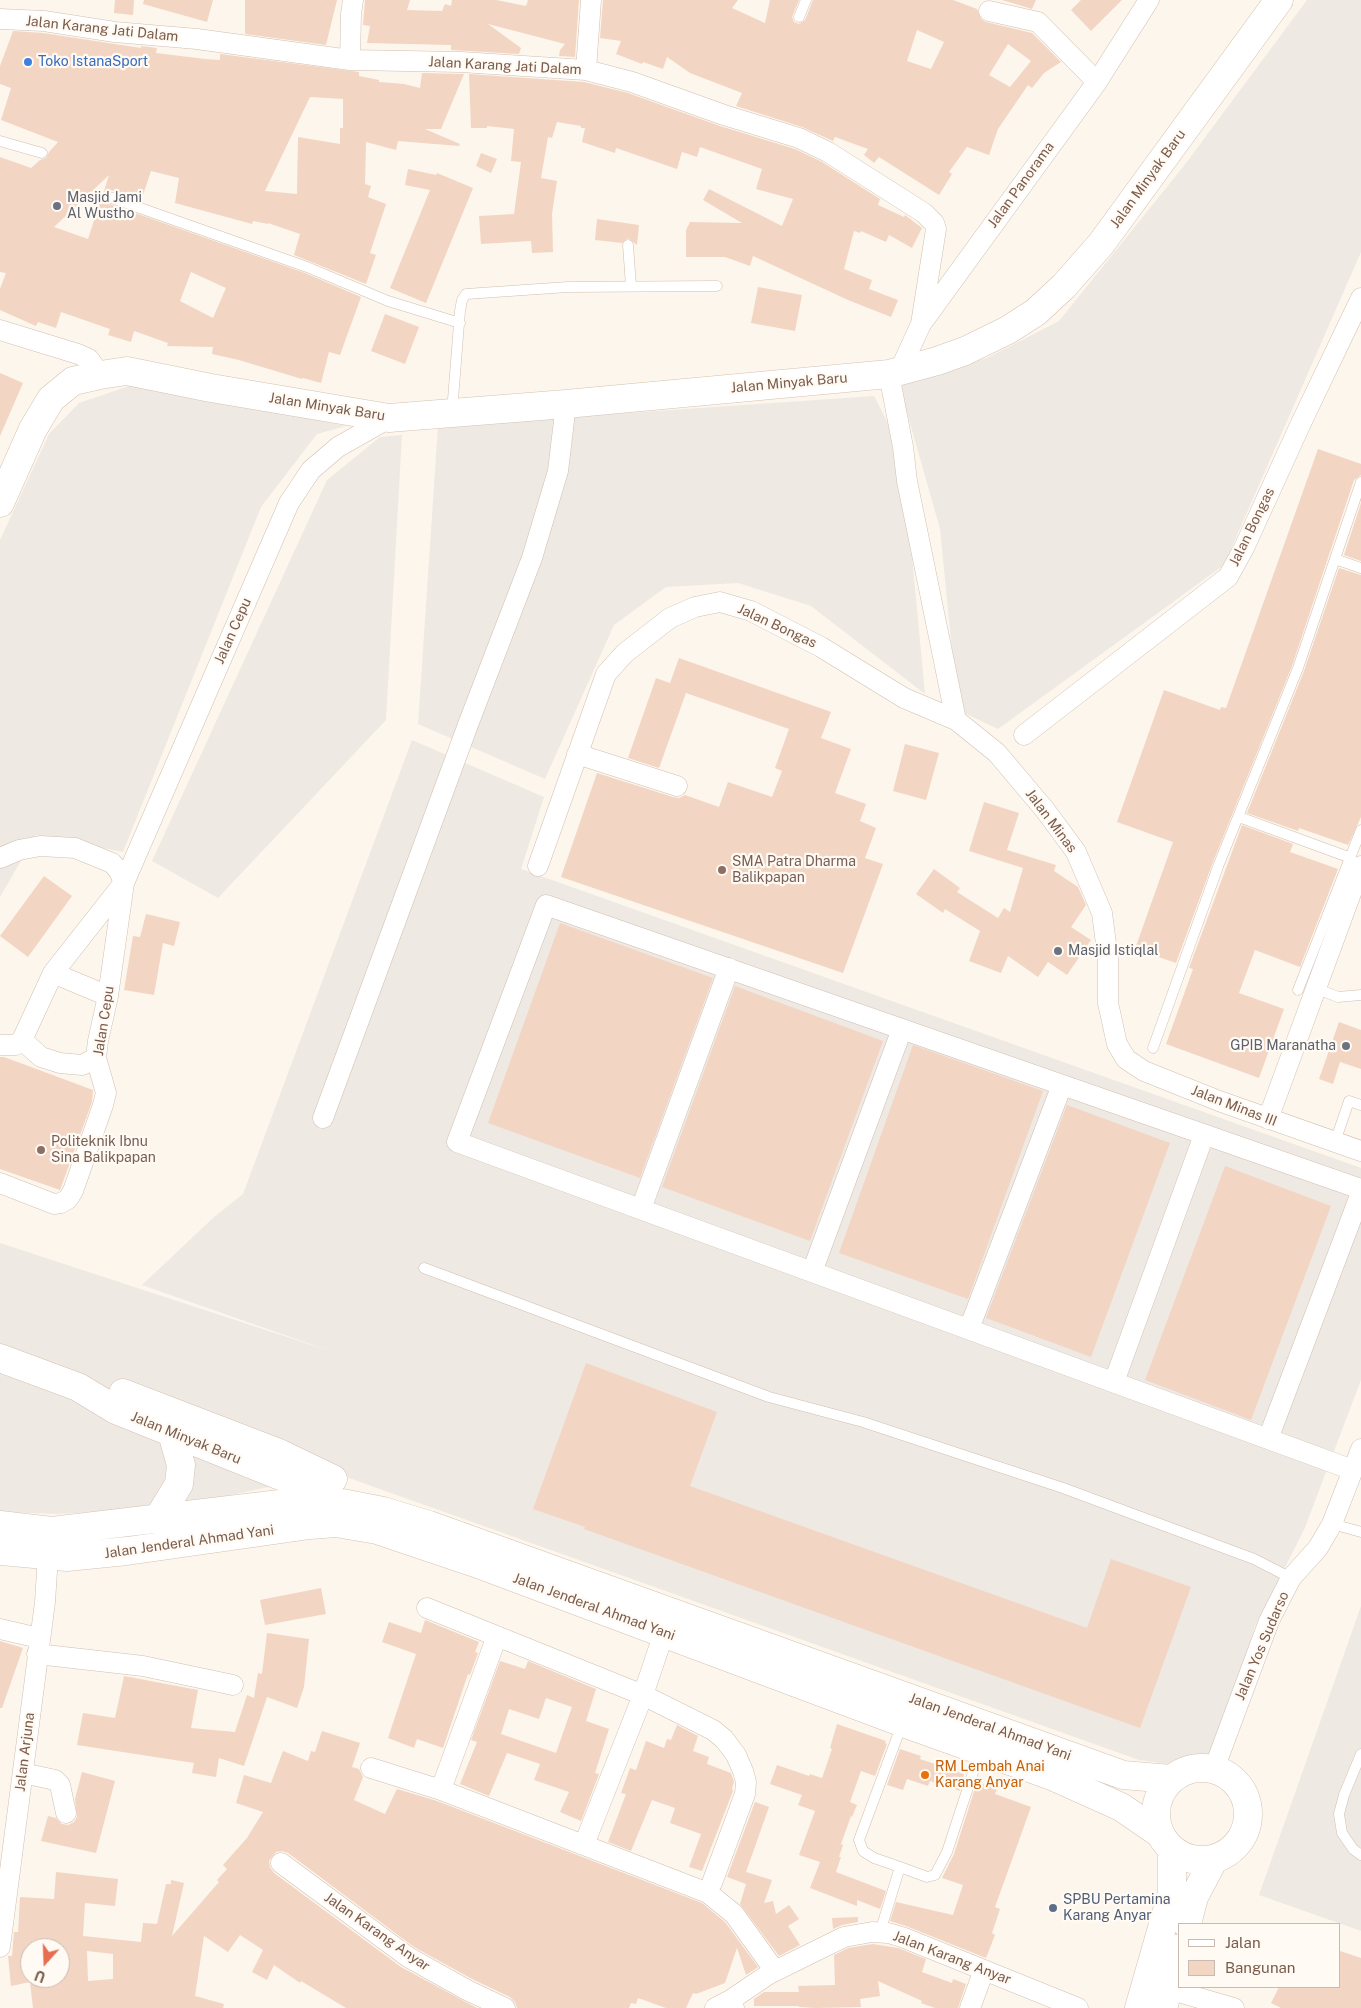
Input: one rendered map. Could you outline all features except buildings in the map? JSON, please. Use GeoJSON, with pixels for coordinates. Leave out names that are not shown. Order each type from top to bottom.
{"type":"FeatureCollection","features":[{"type":"Feature","properties":{"kind":"main road","name":"Jalan Minyak Baru"},"geometry":{"type":"LineString","coordinates":[[0,503],[40,415],[51,399],[73,381],[100,375],[127,371],[389,418],[566,404],[894,373],[965,351],[1008,330],[1036,312],[1064,286],[1101,244],[1279,0]]}},
{"type":"Feature","properties":{"kind":"main road","name":"Jalan Minyak Baru"},"geometry":{"type":"LineString","coordinates":[[65,387],[138,374]]}},
{"type":"Feature","properties":{"kind":"main road","name":"Jalan Minyak Baru"},"geometry":{"type":"LineString","coordinates":[[0,1358],[78,1386],[116,1410],[304,1485],[375,1519]]}},
{"type":"Feature","properties":{"kind":"main road"},"geometry":{"type":"LineString","coordinates":[[78,1386],[121,1392],[279,1453],[354,1490],[375,1519]]}},
{"type":"Feature","properties":{"kind":"main road"},"geometry":{"type":"LineString","coordinates":[[159,1517],[179,1484],[181,1465],[172,1433]]}},
{"type":"Feature","properties":{"kind":"main road","name":"Jalan Jenderal Ahmad Yani"},"geometry":{"type":"LineString","coordinates":[[0,1525],[52,1531],[305,1501],[342,1503]]}},
{"type":"Feature","properties":{"kind":"main road","name":"Jalan Jenderal Ahmad Yani"},"geometry":{"type":"LineString","coordinates":[[0,1551],[67,1557],[108,1554],[310,1525],[375,1519],[403,1538],[609,1602],[1123,1775],[1171,1779]]}},
{"type":"Feature","properties":{"kind":"main road","name":"Jalan Jenderal Ahmad Yani"},"geometry":{"type":"LineString","coordinates":[[667,1623],[903,1723],[1052,1776],[1121,1807],[1166,1841]]}},
{"type":"Feature","properties":{"kind":"main road"},"geometry":{"type":"LineString","coordinates":[[1139,2008],[1172,1893],[1166,1841],[1155,1810],[1163,1788],[1181,1772],[1193,1768],[1214,1769],[1231,1777],[1241,1789],[1247,1803],[1248,1818],[1244,1832],[1236,1845],[1224,1854],[1214,1858],[1192,1859],[1166,1841]]}},
{"type":"Feature","properties":{"kind":"main road"},"geometry":{"type":"LineString","coordinates":[[1187,1923],[1194,1897],[1214,1858]]}},
{"type":"Feature","properties":{"kind":"main road"},"geometry":{"type":"LineString","coordinates":[[1165,1999],[1178,1955]]}},
{"type":"Feature","properties":{"kind":"street"},"geometry":{"type":"LineString","coordinates":[[350,60],[353,0]]}},
{"type":"Feature","properties":{"kind":"street"},"geometry":{"type":"LineString","coordinates":[[586,70],[590,0]]}},
{"type":"Feature","properties":{"kind":"street","name":"Jalan Panorama"},"geometry":{"type":"LineString","coordinates":[[894,373],[921,324],[1097,82],[1149,0]]}},
{"type":"Feature","properties":{"kind":"street"},"geometry":{"type":"LineString","coordinates":[[989,11],[1038,22],[1097,82]]}},
{"type":"Feature","properties":{"kind":"street","name":"Jalan Karang Jati Dalam"},"geometry":{"type":"LineString","coordinates":[[0,19],[44,21],[115,32],[197,39],[350,60],[461,62],[586,70],[632,82],[724,115],[799,138],[828,152],[924,213],[934,223],[936,228],[921,324]]}},
{"type":"Feature","properties":{"kind":"street","name":"Jalan Bongas"},"geometry":{"type":"LineString","coordinates":[[1024,735],[1228,577],[1244,548],[1361,298]]}},
{"type":"Feature","properties":{"kind":"street"},"geometry":{"type":"LineString","coordinates":[[0,330],[78,354],[89,359],[100,375]]}},
{"type":"Feature","properties":{"kind":"street"},"geometry":{"type":"LineString","coordinates":[[894,373],[907,481],[956,720]]}},
{"type":"Feature","properties":{"kind":"street"},"geometry":{"type":"LineString","coordinates":[[323,1118],[469,722],[532,558],[558,471],[566,404]]}},
{"type":"Feature","properties":{"kind":"street","name":"Jalan Cepu"},"geometry":{"type":"LineString","coordinates":[[22,1040],[53,973],[124,883],[289,503],[311,470],[338,447],[389,418]]}},
{"type":"Feature","properties":{"kind":"street","name":"Jalan Bongas"},"geometry":{"type":"LineString","coordinates":[[538,866],[606,674],[626,653],[670,618],[695,607],[720,602],[751,611],[821,647],[904,698],[956,720],[997,753]]}},
{"type":"Feature","properties":{"kind":"street","name":"Jalan Minas"},"geometry":{"type":"LineString","coordinates":[[997,753],[1045,810],[1076,852],[1102,912],[1108,959],[1108,1003],[1117,1044]]}},
{"type":"Feature","properties":{"kind":"street"},"geometry":{"type":"LineString","coordinates":[[577,754],[678,786]]}},
{"type":"Feature","properties":{"kind":"street"},"geometry":{"type":"LineString","coordinates":[[0,858],[19,850],[40,846],[74,848],[112,863],[119,870],[124,883]]}},
{"type":"Feature","properties":{"kind":"street"},"geometry":{"type":"LineString","coordinates":[[1268,1119],[1307,989],[1356,862]]}},
{"type":"Feature","properties":{"kind":"street","name":"Jalan Cepu"},"geometry":{"type":"LineString","coordinates":[[0,1183],[54,1204],[68,1199],[73,1191],[104,1105],[105,1085],[98,1070],[96,1058],[108,996],[124,883]]}},
{"type":"Feature","properties":{"kind":"street"},"geometry":{"type":"LineString","coordinates":[[1353,1470],[457,1142],[546,905],[1361,1190]]}},
{"type":"Feature","properties":{"kind":"street"},"geometry":{"type":"LineString","coordinates":[[641,1209],[729,968]]}},
{"type":"Feature","properties":{"kind":"street"},"geometry":{"type":"LineString","coordinates":[[53,973],[108,996]]}},
{"type":"Feature","properties":{"kind":"street"},"geometry":{"type":"LineString","coordinates":[[812,1272],[902,1029]]}},
{"type":"Feature","properties":{"kind":"street"},"geometry":{"type":"LineString","coordinates":[[0,1045],[16,1045],[22,1040],[41,1057],[60,1063],[82,1065],[96,1058]]}},
{"type":"Feature","properties":{"kind":"street","name":"Jalan Minas III"},"geometry":{"type":"LineString","coordinates":[[1117,1044],[1126,1058],[1144,1070],[1268,1119],[1361,1151]]}},
{"type":"Feature","properties":{"kind":"street"},"geometry":{"type":"LineString","coordinates":[[969,1330],[1062,1085]]}},
{"type":"Feature","properties":{"kind":"street"},"geometry":{"type":"LineString","coordinates":[[1114,1382],[1204,1135]]}},
{"type":"Feature","properties":{"kind":"street"},"geometry":{"type":"LineString","coordinates":[[1268,1439],[1361,1194]]}},
{"type":"Feature","properties":{"kind":"street","name":"Jalan Yos Sudarso"},"geometry":{"type":"LineString","coordinates":[[1214,1769],[1269,1621],[1291,1578],[1318,1548],[1332,1524],[1361,1449]]}},
{"type":"Feature","properties":{"kind":"street","name":"Jalan Arjuna"},"geometry":{"type":"LineString","coordinates":[[0,1947],[9,1813],[22,1773],[45,1602],[48,1556]]}},
{"type":"Feature","properties":{"kind":"street"},"geometry":{"type":"LineString","coordinates":[[427,1608],[497,1636],[645,1690],[713,1730],[724,1739],[736,1756],[746,1782],[745,1794],[712,1883]]}},
{"type":"Feature","properties":{"kind":"street"},"geometry":{"type":"LineString","coordinates":[[587,1837],[645,1690],[667,1623]]}},
{"type":"Feature","properties":{"kind":"street"},"geometry":{"type":"LineString","coordinates":[[0,1629],[143,1666],[233,1685]]}},
{"type":"Feature","properties":{"kind":"street"},"geometry":{"type":"LineString","coordinates":[[444,1781],[497,1636]]}},
{"type":"Feature","properties":{"kind":"street"},"geometry":{"type":"LineString","coordinates":[[371,1768],[441,1790],[708,1893],[734,1914],[772,1973]]}},
{"type":"Feature","properties":{"kind":"street"},"geometry":{"type":"LineString","coordinates":[[22,1773],[54,1780],[60,1785],[66,1814]]}},
{"type":"Feature","properties":{"kind":"street","name":"Jalan Karang Anyar"},"geometry":{"type":"LineString","coordinates":[[281,1863],[408,1957],[467,1990],[505,2008]]}},
{"type":"Feature","properties":{"kind":"street","name":"Jalan Karang Anyar"},"geometry":{"type":"LineString","coordinates":[[733,2003],[772,1973],[844,1938],[857,1934],[880,1932],[902,1937],[1078,2008]]}},
{"type":"Feature","properties":{"kind":"street"},"geometry":{"type":"LineString","coordinates":[[970,2008],[984,1970]]}},
{"type":"Feature","properties":{"kind":"street"},"geometry":{"type":"LineString","coordinates":[[1165,1999],[1234,2008]]}},
{"type":"Feature","properties":{"kind":"street"},"geometry":{"type":"LineString","coordinates":[[715,2008],[733,2003]]}},
{"type":"Feature","properties":{"kind":"lane"},"geometry":{"type":"LineString","coordinates":[[799,17],[806,0]]}},
{"type":"Feature","properties":{"kind":"lane"},"geometry":{"type":"LineString","coordinates":[[0,141],[42,152]]}},
{"type":"Feature","properties":{"kind":"lane"},"geometry":{"type":"LineString","coordinates":[[109,197],[307,267],[388,301],[460,323]]}},
{"type":"Feature","properties":{"kind":"lane"},"geometry":{"type":"LineString","coordinates":[[628,245],[630,286]]}},
{"type":"Feature","properties":{"kind":"lane"},"geometry":{"type":"LineString","coordinates":[[452,413],[462,300],[466,294],[568,287],[717,286]]}},
{"type":"Feature","properties":{"kind":"lane"},"geometry":{"type":"LineString","coordinates":[[1153,1048],[1219,864],[1298,668],[1361,482]]}},
{"type":"Feature","properties":{"kind":"lane"},"geometry":{"type":"LineString","coordinates":[[1336,559],[1361,568]]}},
{"type":"Feature","properties":{"kind":"lane"},"geometry":{"type":"LineString","coordinates":[[1238,816],[1356,862],[1361,830]]}},
{"type":"Feature","properties":{"kind":"lane"},"geometry":{"type":"LineString","coordinates":[[1307,989],[1338,997],[1361,995]]}},
{"type":"Feature","properties":{"kind":"lane"},"geometry":{"type":"LineString","coordinates":[[1336,1142],[1349,1101],[1361,1105]]}},
{"type":"Feature","properties":{"kind":"lane"},"geometry":{"type":"LineString","coordinates":[[424,1268],[769,1397],[863,1422],[1063,1488],[1254,1560],[1291,1578]]}},
{"type":"Feature","properties":{"kind":"lane"},"geometry":{"type":"LineString","coordinates":[[1332,1524],[1361,1532]]}},
{"type":"Feature","properties":{"kind":"lane"},"geometry":{"type":"LineString","coordinates":[[903,1723],[859,1840],[863,1851],[874,1858],[900,1868],[927,1877],[936,1875],[947,1852],[980,1750]]}},
{"type":"Feature","properties":{"kind":"lane"},"geometry":{"type":"LineString","coordinates":[[1361,1754],[1344,1794],[1339,1814],[1342,1833],[1353,1849],[1361,1855]]}},
{"type":"Feature","properties":{"kind":"lane"},"geometry":{"type":"LineString","coordinates":[[880,1932],[900,1868]]}},
{"type":"Feature","properties":{"kind":"shaded area"},"geometry":{"type":"Polygon","coordinates":[[[1307,0],[1361,0],[1361,252],[1224,565],[998,729],[958,710],[940,529],[899,384],[987,358],[1059,321],[1183,167],[1307,0]]]}},
{"type":"Feature","properties":{"kind":"shaded area"},"geometry":{"type":"Polygon","coordinates":[[[135,384],[346,426],[317,434],[261,507],[123,852],[36,835],[0,897],[0,540],[49,434],[79,403],[135,384]]]}},
{"type":"Feature","properties":{"kind":"shaded area"},"geometry":{"type":"Polygon","coordinates":[[[874,396],[902,450],[925,694],[811,606],[738,583],[666,587],[614,625],[545,779],[418,724],[438,426],[874,396]]]}},
{"type":"Feature","properties":{"kind":"shaded area"},"geometry":{"type":"Polygon","coordinates":[[[402,435],[386,720],[218,898],[152,861],[327,480],[380,437],[402,435]]]}},
{"type":"Feature","properties":{"kind":"shaded area"},"geometry":{"type":"Polygon","coordinates":[[[412,740],[544,797],[521,869],[1361,1168],[1361,1380],[1304,1530],[1255,1626],[1215,1752],[1182,1766],[1139,1760],[335,1473],[169,1508],[58,1514],[0,1512],[0,1243],[333,1352],[142,1285],[213,1218],[243,1194],[412,740]]]}},
{"type":"Feature","properties":{"kind":"shaded area"},"geometry":{"type":"Polygon","coordinates":[[[1361,1606],[1361,1931],[1259,1895],[1361,1606]]]}},
{"type":"Feature","properties":{"kind":"place","name":"Toko IstanaSport"},"geometry":{"type":"Point","coordinates":[28,62]}},
{"type":"Feature","properties":{"kind":"place","name":"Masjid Jami Al Wustho"},"geometry":{"type":"Point","coordinates":[57,206]}},
{"type":"Feature","properties":{"kind":"place","name":"SMA Patra Dharma Balikpapan"},"geometry":{"type":"Point","coordinates":[722,870]}},
{"type":"Feature","properties":{"kind":"place","name":"Masjid Istiqlal"},"geometry":{"type":"Point","coordinates":[1058,951]}},
{"type":"Feature","properties":{"kind":"place","name":"GPIB Maranatha"},"geometry":{"type":"Point","coordinates":[1346,1046]}},
{"type":"Feature","properties":{"kind":"place","name":"Politeknik Ibnu Sina Balikpapan"},"geometry":{"type":"Point","coordinates":[41,1150]}},
{"type":"Feature","properties":{"kind":"place","name":"RM Lembah Anai Karang Anyar"},"geometry":{"type":"Point","coordinates":[925,1775]}},
{"type":"Feature","properties":{"kind":"place","name":"SPBU Pertamina Karang Anyar"},"geometry":{"type":"Point","coordinates":[1053,1908]}}]}
